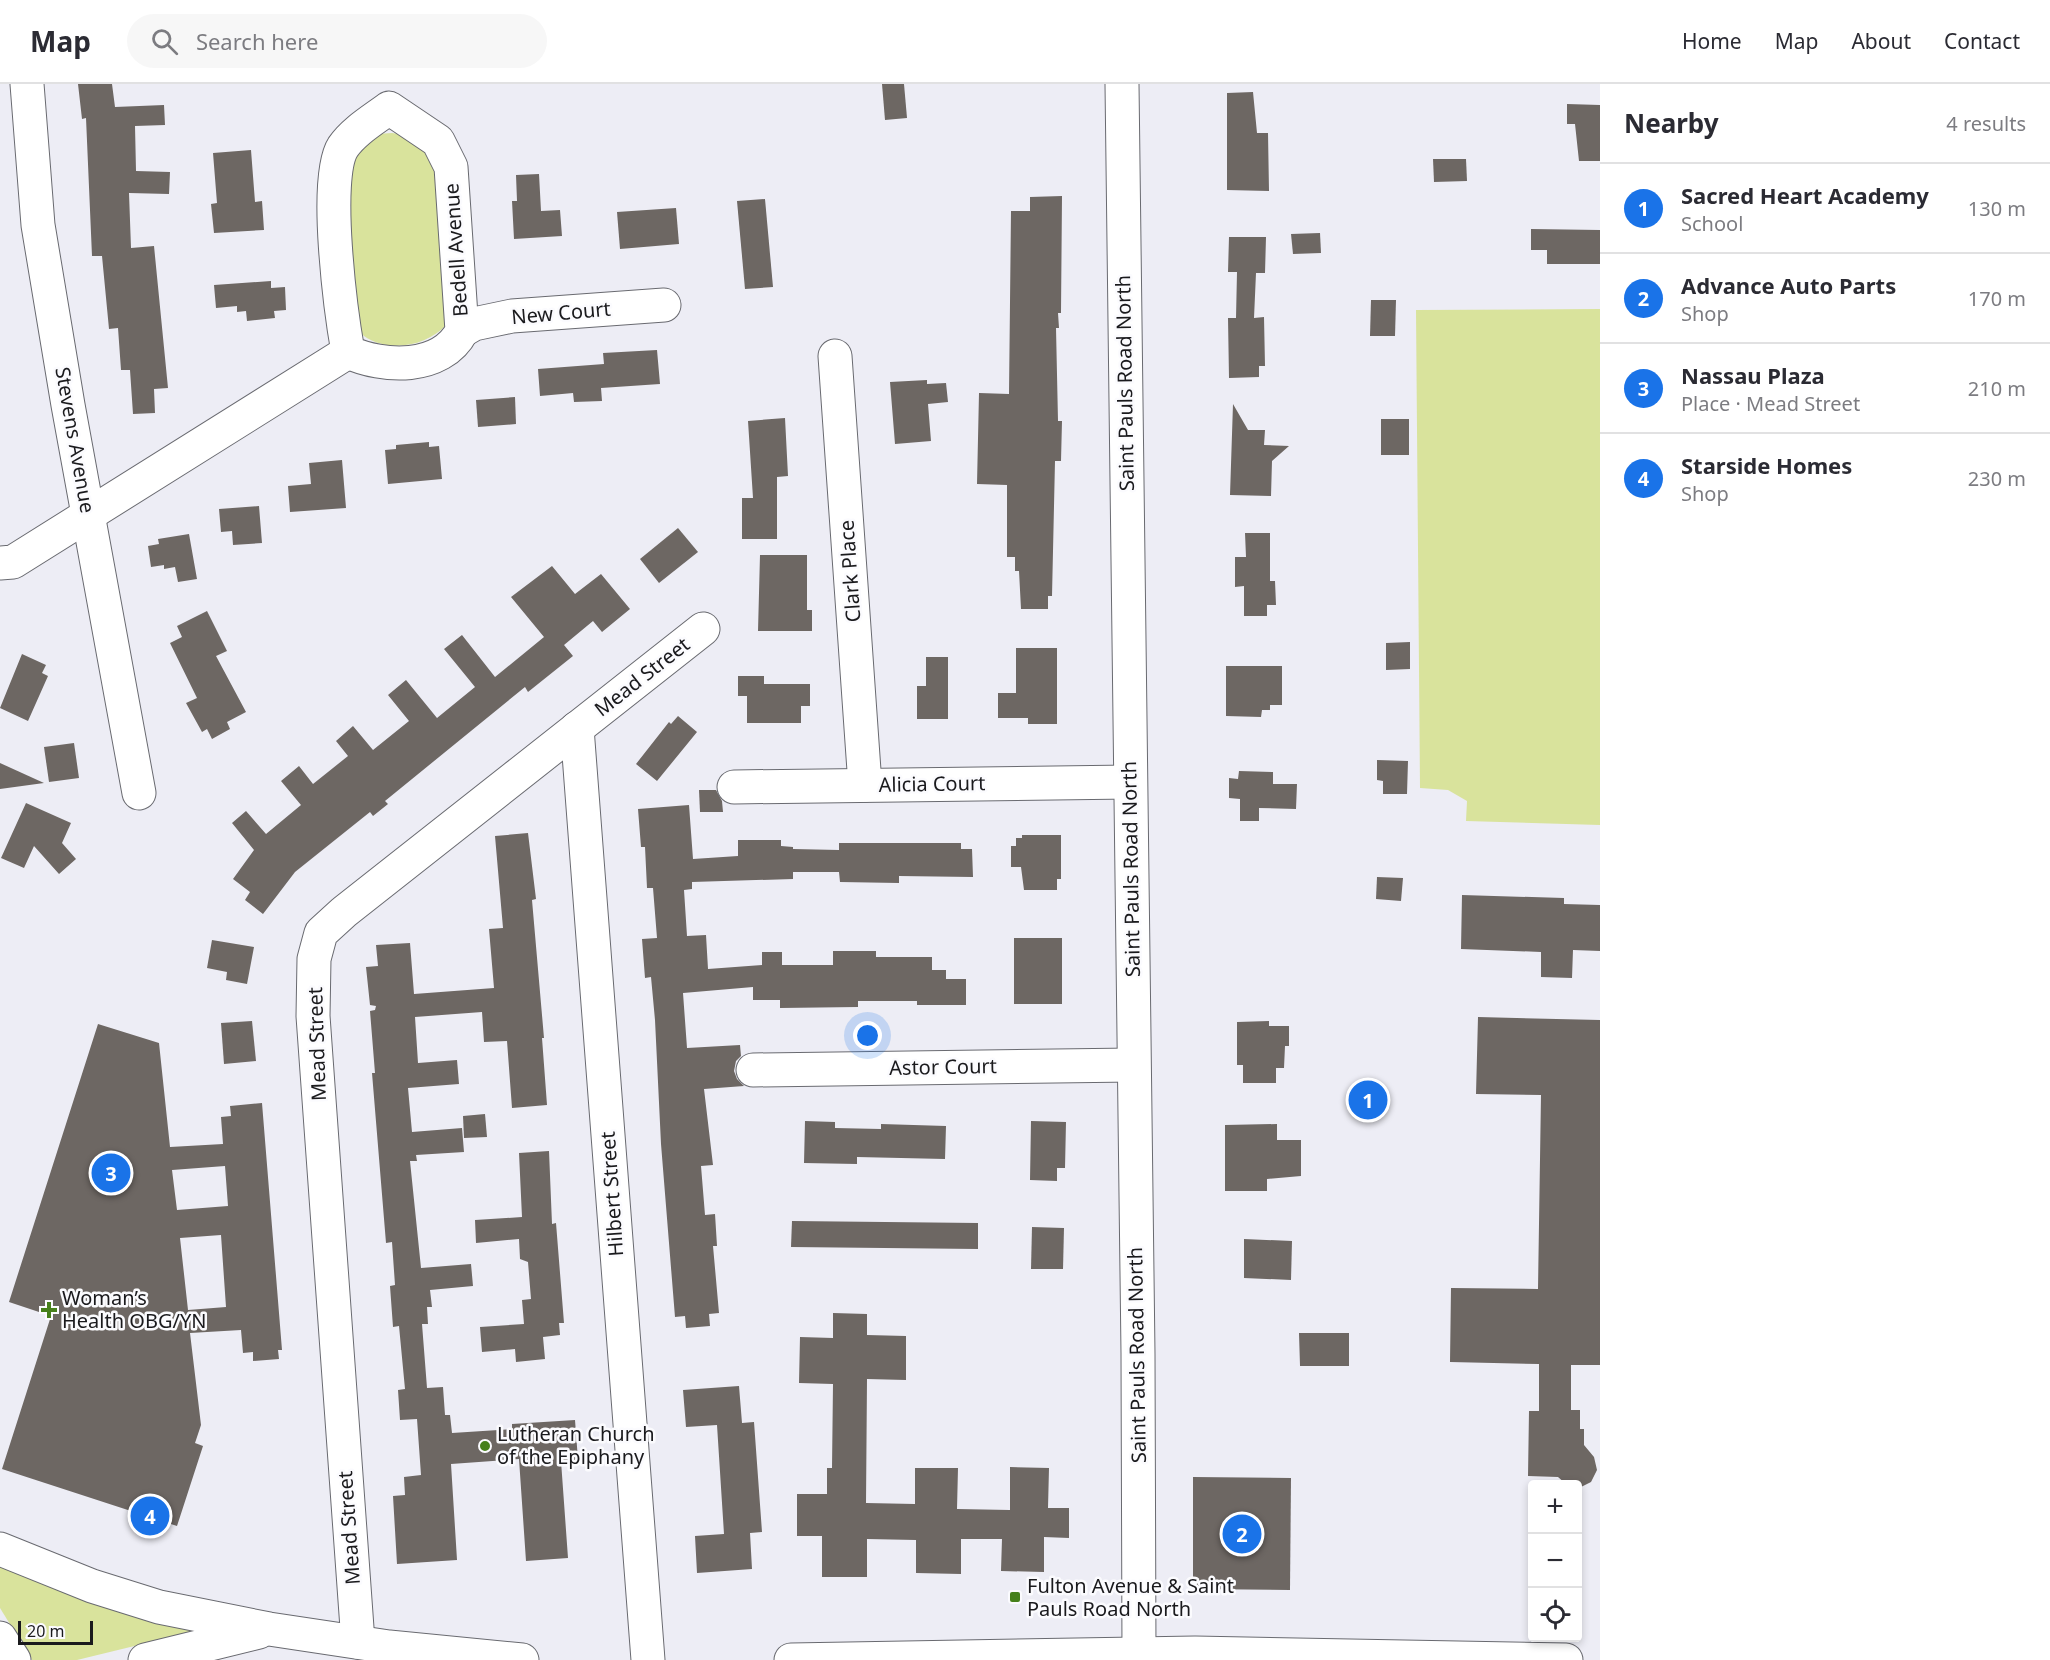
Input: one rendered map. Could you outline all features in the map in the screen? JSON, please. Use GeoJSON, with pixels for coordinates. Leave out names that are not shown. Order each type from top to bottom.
{"type":"FeatureCollection","features":[{"type":"Feature","properties":{"kind":"street","name":"Stevens Avenue"},"geometry":{"type":"LineString","coordinates":[[27,84],[38,225],[139,793]]}},
{"type":"Feature","properties":{"kind":"street","name":"Saint Pauls Road North"},"geometry":{"type":"LineString","coordinates":[[1122,84],[1138,1353],[1139,1654]]}},
{"type":"Feature","properties":{"kind":"street","name":"Bedell Avenue"},"geometry":{"type":"LineString","coordinates":[[387,96],[438,141],[451,167],[462,331],[449,348],[426,359],[377,363],[348,352],[342,318],[334,182],[343,148],[387,96]]}},
{"type":"Feature","properties":{"kind":"street","name":"New Court"},"geometry":{"type":"LineString","coordinates":[[462,331],[489,319],[664,304]]}},
{"type":"Feature","properties":{"kind":"street"},"geometry":{"type":"LineString","coordinates":[[0,563],[13,561],[348,352]]}},
{"type":"Feature","properties":{"kind":"street","name":"Clark Place"},"geometry":{"type":"LineString","coordinates":[[835,356],[865,785]]}},
{"type":"Feature","properties":{"kind":"street","name":"Mead Street"},"geometry":{"type":"LineString","coordinates":[[358,1642],[313,1016],[314,959],[321,933],[344,912],[703,629]]}},
{"type":"Feature","properties":{"kind":"street","name":"Hilbert Street"},"geometry":{"type":"LineString","coordinates":[[577,728],[648,1660]]}},
{"type":"Feature","properties":{"kind":"street","name":"Alicia Court"},"geometry":{"type":"LineString","coordinates":[[734,788],[1130,782]]}},
{"type":"Feature","properties":{"kind":"street","name":"Astor Court"},"geometry":{"type":"LineString","coordinates":[[753,1070],[1133,1065]]}},
{"type":"Feature","properties":{"kind":"street"},"geometry":{"type":"LineString","coordinates":[[0,1549],[92,1586],[159,1607],[269,1629],[358,1642],[522,1660]]}},
{"type":"Feature","properties":{"kind":"street"},"geometry":{"type":"LineString","coordinates":[[145,1660],[269,1629]]}},
{"type":"Feature","properties":{"kind":"street"},"geometry":{"type":"LineString","coordinates":[[0,1638],[14,1660]]}},
{"type":"Feature","properties":{"kind":"street"},"geometry":{"type":"LineString","coordinates":[[791,1660],[1139,1654],[1566,1660]]}},
{"type":"Feature","properties":{"kind":"green space"},"geometry":{"type":"Polygon","coordinates":[[[377,134],[408,135],[434,151],[446,325],[427,339],[392,346],[369,339],[359,332],[344,175],[352,145],[377,134]]]}},
{"type":"Feature","properties":{"kind":"green space"},"geometry":{"type":"Polygon","coordinates":[[[1600,309],[1600,825],[1466,821],[1467,801],[1448,790],[1420,788],[1416,310],[1600,309]]]}},
{"type":"Feature","properties":{"kind":"green space"},"geometry":{"type":"Polygon","coordinates":[[[0,1564],[200,1630],[77,1660],[32,1660],[0,1608],[0,1564]]]}},
{"type":"Feature","properties":{"kind":"building"},"geometry":{"type":"Polygon","coordinates":[[[78,84],[112,84],[115,107],[164,105],[165,125],[135,126],[136,171],[170,172],[169,194],[129,193],[131,248],[154,246],[168,388],[154,389],[155,413],[133,414],[130,370],[121,370],[118,328],[109,329],[102,256],[92,256],[86,118],[82,119],[78,84]]]}},
{"type":"Feature","properties":{"kind":"building"},"geometry":{"type":"Polygon","coordinates":[[[882,84],[904,84],[907,118],[885,120],[882,84]]]}},
{"type":"Feature","properties":{"kind":"building"},"geometry":{"type":"Polygon","coordinates":[[[1253,92],[1257,133],[1268,133],[1269,191],[1227,190],[1227,93],[1253,92]]]}},
{"type":"Feature","properties":{"kind":"building"},"geometry":{"type":"Polygon","coordinates":[[[1567,104],[1600,105],[1600,161],[1579,161],[1575,124],[1567,124],[1567,104]]]}},
{"type":"Feature","properties":{"kind":"building"},"geometry":{"type":"Polygon","coordinates":[[[251,150],[255,202],[262,201],[264,230],[214,233],[211,204],[217,203],[213,153],[251,150]]]}},
{"type":"Feature","properties":{"kind":"building"},"geometry":{"type":"Polygon","coordinates":[[[1433,159],[1466,159],[1467,181],[1434,182],[1433,159]]]}},
{"type":"Feature","properties":{"kind":"building"},"geometry":{"type":"Polygon","coordinates":[[[539,174],[541,211],[560,210],[562,236],[514,239],[512,201],[517,201],[516,175],[539,174]]]}},
{"type":"Feature","properties":{"kind":"building"},"geometry":{"type":"Polygon","coordinates":[[[1062,196],[1061,313],[1058,313],[1059,328],[1056,328],[1058,421],[1062,421],[1061,461],[1055,461],[1052,596],[1048,596],[1048,609],[1021,609],[1019,571],[1015,571],[1015,557],[1007,557],[1007,485],[977,484],[979,393],[1009,394],[1011,211],[1030,211],[1030,197],[1062,196]]]}},
{"type":"Feature","properties":{"kind":"building"},"geometry":{"type":"Polygon","coordinates":[[[765,199],[773,287],[745,289],[737,201],[765,199]]]}},
{"type":"Feature","properties":{"kind":"building"},"geometry":{"type":"Polygon","coordinates":[[[676,208],[679,244],[620,249],[617,212],[676,208]]]}},
{"type":"Feature","properties":{"kind":"building"},"geometry":{"type":"Polygon","coordinates":[[[1531,229],[1600,230],[1600,264],[1547,264],[1547,250],[1531,250],[1531,229]]]}},
{"type":"Feature","properties":{"kind":"building"},"geometry":{"type":"Polygon","coordinates":[[[1320,233],[1321,253],[1293,254],[1291,234],[1320,233]]]}},
{"type":"Feature","properties":{"kind":"building"},"geometry":{"type":"Polygon","coordinates":[[[1229,237],[1266,237],[1265,273],[1256,273],[1254,318],[1264,317],[1265,366],[1259,366],[1259,377],[1229,378],[1228,318],[1236,318],[1237,272],[1228,272],[1229,237]]]}},
{"type":"Feature","properties":{"kind":"building"},"geometry":{"type":"Polygon","coordinates":[[[271,281],[271,288],[285,287],[286,310],[274,311],[275,318],[247,321],[246,311],[237,312],[237,306],[216,308],[214,285],[271,281]]]}},
{"type":"Feature","properties":{"kind":"building"},"geometry":{"type":"Polygon","coordinates":[[[1371,300],[1396,300],[1395,336],[1370,336],[1371,300]]]}},
{"type":"Feature","properties":{"kind":"building"},"geometry":{"type":"Polygon","coordinates":[[[657,350],[660,384],[601,388],[602,401],[574,402],[573,393],[540,396],[538,369],[604,364],[603,353],[657,350]]]}},
{"type":"Feature","properties":{"kind":"building"},"geometry":{"type":"Polygon","coordinates":[[[927,380],[927,384],[946,383],[948,402],[928,404],[931,441],[895,444],[890,382],[927,380]]]}},
{"type":"Feature","properties":{"kind":"building"},"geometry":{"type":"Polygon","coordinates":[[[515,397],[516,424],[478,427],[476,400],[515,397]]]}},
{"type":"Feature","properties":{"kind":"building"},"geometry":{"type":"Polygon","coordinates":[[[1233,404],[1248,430],[1265,430],[1264,445],[1289,446],[1272,461],[1271,496],[1230,495],[1233,404]]]}},
{"type":"Feature","properties":{"kind":"building"},"geometry":{"type":"Polygon","coordinates":[[[785,418],[788,476],[777,477],[777,539],[742,539],[742,498],[753,498],[748,421],[785,418]]]}},
{"type":"Feature","properties":{"kind":"building"},"geometry":{"type":"Polygon","coordinates":[[[1381,419],[1409,419],[1409,455],[1381,455],[1381,419]]]}},
{"type":"Feature","properties":{"kind":"building"},"geometry":{"type":"Polygon","coordinates":[[[429,442],[429,447],[439,446],[442,479],[388,484],[385,450],[396,449],[396,445],[429,442]]]}},
{"type":"Feature","properties":{"kind":"building"},"geometry":{"type":"Polygon","coordinates":[[[342,460],[346,508],[290,512],[288,486],[311,484],[309,463],[342,460]]]}},
{"type":"Feature","properties":{"kind":"building"},"geometry":{"type":"Polygon","coordinates":[[[259,506],[262,543],[233,545],[232,531],[221,532],[219,509],[259,506]]]}},
{"type":"Feature","properties":{"kind":"building"},"geometry":{"type":"Polygon","coordinates":[[[678,528],[698,552],[659,583],[640,559],[678,528]]]}},
{"type":"Feature","properties":{"kind":"building"},"geometry":{"type":"Polygon","coordinates":[[[1245,533],[1270,533],[1270,581],[1275,581],[1276,605],[1267,605],[1267,616],[1244,616],[1244,586],[1235,587],[1235,557],[1246,557],[1245,533]]]}},
{"type":"Feature","properties":{"kind":"building"},"geometry":{"type":"Polygon","coordinates":[[[189,534],[197,579],[178,582],[175,567],[164,569],[164,565],[151,567],[148,546],[159,544],[158,539],[189,534]]]}},
{"type":"Feature","properties":{"kind":"building"},"geometry":{"type":"Polygon","coordinates":[[[760,555],[807,555],[807,610],[812,610],[812,631],[758,631],[760,555]]]}},
{"type":"Feature","properties":{"kind":"building"},"geometry":{"type":"Polygon","coordinates":[[[552,566],[575,594],[601,574],[630,609],[602,632],[593,621],[564,645],[573,656],[528,692],[525,687],[385,801],[388,804],[373,816],[370,812],[295,872],[263,914],[245,900],[250,892],[233,879],[254,850],[232,823],[246,811],[266,834],[301,805],[281,781],[299,766],[313,784],[348,756],[336,741],[353,726],[373,750],[409,721],[388,695],[406,680],[437,718],[475,687],[444,649],[462,635],[495,677],[544,637],[511,597],[552,566]]]}},
{"type":"Feature","properties":{"kind":"building"},"geometry":{"type":"Polygon","coordinates":[[[207,611],[227,651],[216,656],[246,712],[227,722],[230,729],[212,739],[207,729],[202,732],[186,703],[197,698],[170,643],[182,637],[177,626],[207,611]]]}},
{"type":"Feature","properties":{"kind":"building"},"geometry":{"type":"Polygon","coordinates":[[[1410,642],[1410,669],[1386,670],[1386,643],[1410,642]]]}},
{"type":"Feature","properties":{"kind":"building"},"geometry":{"type":"Polygon","coordinates":[[[1016,648],[1057,648],[1057,724],[1028,724],[1028,718],[998,718],[998,693],[1016,693],[1016,648]]]}},
{"type":"Feature","properties":{"kind":"building"},"geometry":{"type":"Polygon","coordinates":[[[22,654],[46,665],[42,673],[48,676],[28,721],[0,708],[22,654]]]}},
{"type":"Feature","properties":{"kind":"building"},"geometry":{"type":"Polygon","coordinates":[[[926,657],[948,657],[948,719],[917,719],[917,686],[926,686],[926,657]]]}},
{"type":"Feature","properties":{"kind":"building"},"geometry":{"type":"Polygon","coordinates":[[[1226,666],[1282,666],[1282,705],[1270,705],[1270,710],[1262,710],[1261,717],[1226,716],[1226,666]]]}},
{"type":"Feature","properties":{"kind":"building"},"geometry":{"type":"Polygon","coordinates":[[[738,676],[764,676],[764,684],[810,684],[810,706],[801,706],[801,723],[747,723],[747,696],[738,696],[738,676]]]}},
{"type":"Feature","properties":{"kind":"building"},"geometry":{"type":"Polygon","coordinates":[[[678,716],[697,732],[657,781],[636,764],[669,722],[671,724],[678,716]]]}},
{"type":"Feature","properties":{"kind":"building"},"geometry":{"type":"Polygon","coordinates":[[[74,743],[79,778],[49,782],[44,747],[74,743]]]}},
{"type":"Feature","properties":{"kind":"building"},"geometry":{"type":"Polygon","coordinates":[[[1377,760],[1408,761],[1407,794],[1383,794],[1383,781],[1377,780],[1377,760]]]}},
{"type":"Feature","properties":{"kind":"building"},"geometry":{"type":"Polygon","coordinates":[[[0,763],[44,783],[0,789],[0,763]]]}},
{"type":"Feature","properties":{"kind":"building"},"geometry":{"type":"Polygon","coordinates":[[[1239,771],[1273,772],[1273,784],[1297,784],[1296,809],[1259,808],[1259,821],[1240,821],[1240,799],[1229,798],[1229,778],[1238,779],[1239,771]]]}},
{"type":"Feature","properties":{"kind":"building"},"geometry":{"type":"Polygon","coordinates":[[[699,790],[716,790],[722,801],[723,812],[700,812],[699,790]]]}},
{"type":"Feature","properties":{"kind":"building"},"geometry":{"type":"Polygon","coordinates":[[[26,803],[71,823],[62,843],[76,859],[59,874],[34,846],[24,868],[1,858],[26,803]]]}},
{"type":"Feature","properties":{"kind":"building"},"geometry":{"type":"Polygon","coordinates":[[[689,805],[693,859],[738,856],[738,840],[781,840],[781,846],[793,847],[793,849],[839,850],[839,843],[961,843],[961,849],[972,849],[973,877],[899,876],[899,883],[840,882],[839,872],[793,872],[793,879],[692,882],[692,889],[684,890],[687,936],[706,935],[708,969],[762,965],[762,952],[782,952],[782,965],[833,965],[833,951],[876,951],[876,957],[932,957],[932,970],[946,970],[946,979],[966,979],[966,1005],[917,1005],[917,1001],[858,1001],[858,1007],[780,1008],[780,1000],[753,1000],[753,987],[683,993],[687,1048],[740,1045],[741,1056],[736,1061],[734,1071],[737,1079],[744,1086],[704,1089],[713,1165],[701,1166],[705,1215],[715,1214],[717,1246],[713,1246],[719,1313],[709,1314],[710,1326],[686,1328],[685,1316],[675,1317],[661,1144],[655,1020],[651,977],[645,978],[642,939],[657,938],[653,888],[647,888],[645,847],[641,847],[638,809],[689,805]]]}},
{"type":"Feature","properties":{"kind":"building"},"geometry":{"type":"Polygon","coordinates":[[[528,833],[536,899],[532,900],[544,1038],[542,1038],[547,1105],[512,1108],[507,1041],[484,1042],[482,1012],[415,1017],[418,1063],[457,1060],[459,1084],[408,1088],[412,1132],[462,1128],[464,1152],[416,1155],[417,1161],[410,1161],[421,1268],[471,1264],[473,1286],[430,1290],[432,1307],[427,1307],[428,1324],[422,1324],[427,1388],[443,1387],[445,1415],[450,1415],[452,1433],[512,1429],[512,1424],[575,1420],[578,1460],[561,1461],[568,1558],[526,1561],[519,1459],[451,1464],[457,1560],[397,1564],[393,1496],[405,1495],[404,1477],[421,1475],[417,1419],[400,1420],[398,1390],[405,1389],[399,1326],[393,1327],[390,1286],[395,1285],[392,1242],[386,1243],[372,1073],[375,1073],[370,1011],[375,1010],[376,1006],[370,1005],[366,967],[378,966],[376,945],[410,943],[414,994],[494,988],[489,929],[503,928],[495,836],[528,833]]]}},
{"type":"Feature","properties":{"kind":"building"},"geometry":{"type":"Polygon","coordinates":[[[1022,835],[1061,835],[1061,879],[1057,879],[1057,890],[1024,890],[1021,867],[1011,867],[1011,846],[1016,846],[1016,838],[1022,838],[1022,835]]]}},
{"type":"Feature","properties":{"kind":"building"},"geometry":{"type":"Polygon","coordinates":[[[1377,877],[1403,878],[1401,901],[1376,899],[1377,877]]]}},
{"type":"Feature","properties":{"kind":"building"},"geometry":{"type":"Polygon","coordinates":[[[1462,895],[1564,898],[1564,904],[1600,905],[1600,951],[1573,950],[1572,978],[1541,977],[1541,952],[1461,949],[1462,895]]]}},
{"type":"Feature","properties":{"kind":"building"},"geometry":{"type":"Polygon","coordinates":[[[1014,938],[1062,938],[1062,1004],[1014,1004],[1014,938]]]}},
{"type":"Feature","properties":{"kind":"building"},"geometry":{"type":"Polygon","coordinates":[[[212,940],[254,947],[247,984],[226,980],[227,972],[207,968],[212,940]]]}},
{"type":"Feature","properties":{"kind":"building"},"geometry":{"type":"Polygon","coordinates":[[[1478,1017],[1600,1020],[1600,1365],[1571,1365],[1571,1410],[1580,1410],[1580,1429],[1584,1429],[1584,1445],[1594,1457],[1597,1470],[1591,1482],[1582,1486],[1582,1480],[1528,1476],[1529,1411],[1539,1411],[1539,1364],[1450,1362],[1451,1288],[1538,1289],[1541,1095],[1476,1094],[1478,1017]]]}},
{"type":"Feature","properties":{"kind":"building"},"geometry":{"type":"Polygon","coordinates":[[[252,1021],[256,1061],[224,1064],[221,1023],[252,1021]]]}},
{"type":"Feature","properties":{"kind":"building"},"geometry":{"type":"Polygon","coordinates":[[[1269,1021],[1269,1026],[1289,1026],[1289,1046],[1285,1046],[1284,1068],[1276,1068],[1276,1083],[1243,1083],[1243,1065],[1237,1065],[1237,1022],[1269,1021]]]}},
{"type":"Feature","properties":{"kind":"building"},"geometry":{"type":"Polygon","coordinates":[[[98,1024],[159,1043],[170,1147],[223,1144],[221,1117],[231,1116],[230,1106],[262,1103],[282,1350],[278,1350],[279,1359],[253,1361],[253,1352],[243,1353],[241,1330],[190,1333],[201,1425],[195,1443],[203,1446],[177,1526],[2,1469],[51,1316],[9,1302],[98,1024]],[[225,1166],[172,1170],[177,1210],[228,1206],[225,1166]],[[221,1235],[180,1238],[188,1310],[226,1307],[221,1235]]]}},
{"type":"Feature","properties":{"kind":"building"},"geometry":{"type":"Polygon","coordinates":[[[485,1114],[487,1137],[464,1138],[463,1116],[485,1114]]]}},
{"type":"Feature","properties":{"kind":"building"},"geometry":{"type":"Polygon","coordinates":[[[805,1121],[835,1122],[835,1128],[881,1129],[881,1124],[946,1126],[945,1159],[857,1157],[857,1164],[804,1163],[805,1121]]]}},
{"type":"Feature","properties":{"kind":"building"},"geometry":{"type":"Polygon","coordinates":[[[1031,1121],[1066,1122],[1065,1168],[1057,1168],[1057,1181],[1030,1180],[1031,1121]]]}},
{"type":"Feature","properties":{"kind":"building"},"geometry":{"type":"Polygon","coordinates":[[[1277,1124],[1277,1140],[1301,1140],[1301,1176],[1267,1179],[1267,1191],[1225,1191],[1225,1125],[1277,1124]]]}},
{"type":"Feature","properties":{"kind":"building"},"geometry":{"type":"Polygon","coordinates":[[[549,1151],[552,1224],[556,1223],[564,1323],[559,1323],[560,1335],[543,1337],[545,1359],[516,1362],[515,1349],[482,1352],[480,1327],[524,1324],[522,1300],[531,1299],[528,1262],[520,1259],[519,1239],[476,1243],[475,1220],[522,1217],[519,1153],[549,1151]]]}},
{"type":"Feature","properties":{"kind":"building"},"geometry":{"type":"Polygon","coordinates":[[[792,1221],[978,1223],[978,1249],[791,1247],[792,1221]]]}},
{"type":"Feature","properties":{"kind":"building"},"geometry":{"type":"Polygon","coordinates":[[[1032,1227],[1064,1228],[1063,1269],[1031,1269],[1032,1227]]]}},
{"type":"Feature","properties":{"kind":"building"},"geometry":{"type":"Polygon","coordinates":[[[1244,1239],[1292,1241],[1291,1280],[1244,1278],[1244,1239]]]}},
{"type":"Feature","properties":{"kind":"building"},"geometry":{"type":"Polygon","coordinates":[[[833,1313],[867,1314],[867,1335],[906,1336],[906,1380],[867,1379],[866,1503],[915,1504],[915,1468],[958,1468],[957,1509],[1010,1510],[1010,1467],[1049,1468],[1048,1508],[1069,1508],[1069,1538],[1044,1537],[1044,1572],[1001,1571],[1002,1539],[961,1539],[961,1574],[916,1573],[916,1540],[867,1539],[867,1577],[822,1577],[822,1536],[797,1536],[797,1494],[827,1494],[827,1468],[832,1468],[833,1384],[799,1383],[800,1337],[833,1338],[833,1313]]]}},
{"type":"Feature","properties":{"kind":"building"},"geometry":{"type":"Polygon","coordinates":[[[1299,1333],[1349,1333],[1349,1366],[1300,1366],[1299,1333]]]}},
{"type":"Feature","properties":{"kind":"building"},"geometry":{"type":"Polygon","coordinates":[[[739,1386],[742,1423],[754,1422],[762,1532],[750,1533],[752,1569],[697,1573],[695,1536],[724,1534],[717,1425],[686,1427],[683,1390],[739,1386]]]}},
{"type":"Feature","properties":{"kind":"building"},"geometry":{"type":"Polygon","coordinates":[[[1193,1477],[1291,1478],[1290,1590],[1193,1589],[1193,1477]]]}},
{"type":"Feature","properties":{"kind":"place","name":"Sacred Heart Academy"},"geometry":{"type":"Point","coordinates":[1368,1100]}},
{"type":"Feature","properties":{"kind":"place","name":"Nassau Plaza"},"geometry":{"type":"Point","coordinates":[111,1173]}},
{"type":"Feature","properties":{"kind":"place","name":"Woman’s Health OBG/YN"},"geometry":{"type":"Point","coordinates":[49,1310]}},
{"type":"Feature","properties":{"kind":"place","name":"Lutheran Church of the Epiphany"},"geometry":{"type":"Point","coordinates":[485,1446]}},
{"type":"Feature","properties":{"kind":"place","name":"Starside Homes"},"geometry":{"type":"Point","coordinates":[150,1516]}},
{"type":"Feature","properties":{"kind":"place","name":"Advance Auto Parts"},"geometry":{"type":"Point","coordinates":[1242,1534]}},
{"type":"Feature","properties":{"kind":"place","name":"Fulton Avenue & Saint Pauls Road North"},"geometry":{"type":"Point","coordinates":[1015,1597]}}]}
